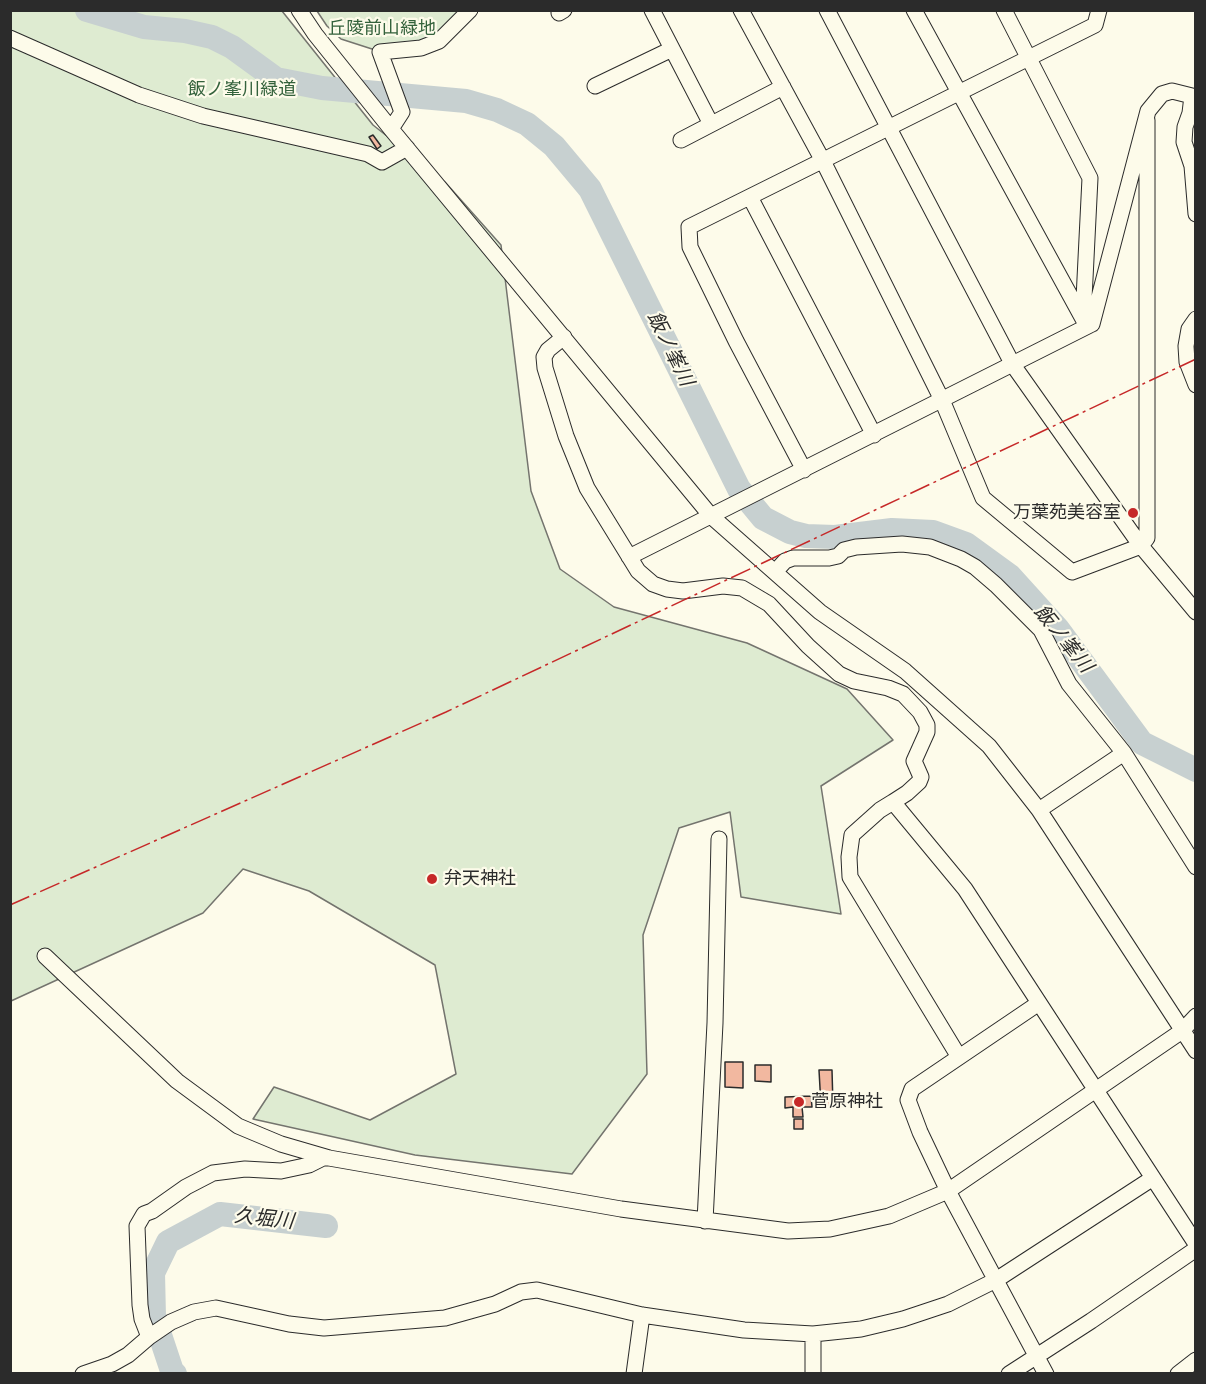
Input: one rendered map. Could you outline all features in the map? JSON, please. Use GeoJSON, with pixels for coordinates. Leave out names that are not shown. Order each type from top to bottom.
{"type":"FeatureCollection","features":[{"type":"Feature","properties":{"kind":"street"},"geometry":{"type":"LineString","coordinates":[[299,10],[315,34],[391,129],[711,516],[820,612],[904,671],[989,746],[1039,810],[1196,1051]]}},
{"type":"Feature","properties":{"kind":"street"},"geometry":{"type":"LineString","coordinates":[[391,129],[402,112],[380,52],[421,48],[439,40],[470,10]]}},
{"type":"Feature","properties":{"kind":"street"},"geometry":{"type":"LineString","coordinates":[[652,10],[711,124]]}},
{"type":"Feature","properties":{"kind":"street"},"geometry":{"type":"LineString","coordinates":[[741,10],[823,161],[942,400],[983,498],[1072,572],[1141,546],[1147,538],[1147,120],[1148,111],[1162,94],[1172,91],[1194,96],[1185,127],[1184,142],[1192,166],[1196,214]]}},
{"type":"Feature","properties":{"kind":"street"},"geometry":{"type":"LineString","coordinates":[[827,10],[1013,365],[1141,546],[1196,612]]}},
{"type":"Feature","properties":{"kind":"street"},"geometry":{"type":"LineString","coordinates":[[914,10],[957,92],[1088,322]]}},
{"type":"Feature","properties":{"kind":"street"},"geometry":{"type":"LineString","coordinates":[[1004,10],[1090,178],[1088,322]]}},
{"type":"Feature","properties":{"kind":"street"},"geometry":{"type":"LineString","coordinates":[[804,470],[736,341],[690,247],[689,227],[1095,25],[1099,10]]}},
{"type":"Feature","properties":{"kind":"street"},"geometry":{"type":"LineString","coordinates":[[10,38],[139,95],[203,116],[368,154],[382,162],[407,148]]}},
{"type":"Feature","properties":{"kind":"street"},"geometry":{"type":"LineString","coordinates":[[595,86],[672,49]]}},
{"type":"Feature","properties":{"kind":"street"},"geometry":{"type":"LineString","coordinates":[[681,140],[783,87]]}},
{"type":"Feature","properties":{"kind":"street"},"geometry":{"type":"LineString","coordinates":[[629,557],[1013,365],[1088,322],[1147,120]]}},
{"type":"Feature","properties":{"kind":"street"},"geometry":{"type":"LineString","coordinates":[[750,197],[874,435]]}},
{"type":"Feature","properties":{"kind":"street"},"geometry":{"type":"LineString","coordinates":[[1196,320],[1189,329],[1186,346],[1187,362],[1196,385]]}},
{"type":"Feature","properties":{"kind":"street"},"geometry":{"type":"LineString","coordinates":[[564,338],[548,350],[544,357],[545,368],[566,436],[587,488],[638,571],[653,584],[667,589],[683,591],[723,586],[742,588],[769,604],[808,646],[839,674],[854,681],[888,688],[903,694],[921,712],[927,725],[925,739],[914,762],[921,777],[919,782],[907,793],[880,810],[852,835],[849,857],[850,877],[959,1057]]}},
{"type":"Feature","properties":{"kind":"street"},"geometry":{"type":"LineString","coordinates":[[775,572],[785,561],[793,558],[829,558],[856,547],[903,544],[930,547],[975,567],[1041,630],[1069,684],[1124,753],[1196,867]]}},
{"type":"Feature","properties":{"kind":"street"},"geometry":{"type":"LineString","coordinates":[[1039,810],[1124,753]]}},
{"type":"Feature","properties":{"kind":"street"},"geometry":{"type":"LineString","coordinates":[[893,802],[965,889],[1196,1244]]}},
{"type":"Feature","properties":{"kind":"street"},"geometry":{"type":"LineString","coordinates":[[705,1221],[715,1023],[719,838]]}},
{"type":"Feature","properties":{"kind":"street"},"geometry":{"type":"LineString","coordinates":[[45,956],[177,1081],[238,1126],[281,1144],[329,1158],[621,1209],[788,1231],[830,1229],[889,1216],[948,1191],[1182,1031],[1196,1016]]}},
{"type":"Feature","properties":{"kind":"street"},"geometry":{"type":"LineString","coordinates":[[1040,1003],[912,1089],[908,1100],[920,1132],[948,1191],[1046,1374]]}},
{"type":"Feature","properties":{"kind":"street"},"geometry":{"type":"LineString","coordinates":[[149,1337],[142,1319],[140,1305],[137,1226],[144,1214],[213,1173],[245,1168],[281,1171],[329,1158]]}},
{"type":"Feature","properties":{"kind":"street"},"geometry":{"type":"LineString","coordinates":[[83,1374],[112,1364],[128,1355],[171,1322],[186,1315],[216,1308],[289,1324],[324,1328],[445,1318],[495,1304],[521,1292],[537,1290],[642,1315],[744,1330],[813,1334],[861,1329],[903,1319],[948,1304],[996,1280],[1153,1178]]}},
{"type":"Feature","properties":{"kind":"street"},"geometry":{"type":"LineString","coordinates":[[1010,1374],[1196,1249]]}},
{"type":"Feature","properties":{"kind":"street"},"geometry":{"type":"LineString","coordinates":[[634,1374],[642,1315]]}},
{"type":"Feature","properties":{"kind":"street"},"geometry":{"type":"LineString","coordinates":[[813,1334],[813,1374]]}},
{"type":"Feature","properties":{"kind":"street"},"geometry":{"type":"LineString","coordinates":[[1178,1374],[1196,1360]]}},
{"type":"Feature","properties":{"kind":"green space","name":"飯ノ峯川緑道"},"geometry":{"type":"Polygon","coordinates":[[[10,11],[282,11],[373,125],[445,182],[501,245],[531,491],[560,569],[614,607],[747,643],[847,689],[893,740],[821,786],[841,914],[741,897],[730,812],[679,828],[643,935],[647,1074],[572,1174],[415,1155],[253,1119],[274,1087],[370,1120],[456,1074],[435,965],[309,891],[243,869],[203,913],[11,1001],[10,11]]]}},
{"type":"Feature","properties":{"kind":"green space","name":"丘陵前山緑地"},"geometry":{"type":"Polygon","coordinates":[[[317,11],[462,11],[433,37],[420,43],[372,49],[341,39],[327,26],[317,11]]]}},
{"type":"Feature","properties":{"kind":"building"},"geometry":{"type":"Polygon","coordinates":[[[373,135],[381,146],[377,149],[369,137],[373,135]]]}},
{"type":"Feature","properties":{"kind":"building"},"geometry":{"type":"Polygon","coordinates":[[[725,1062],[743,1062],[743,1088],[725,1087],[725,1062]]]}},
{"type":"Feature","properties":{"kind":"building"},"geometry":{"type":"Polygon","coordinates":[[[755,1065],[771,1065],[771,1082],[755,1081],[755,1065]]]}},
{"type":"Feature","properties":{"kind":"building"},"geometry":{"type":"Polygon","coordinates":[[[819,1070],[832,1070],[833,1106],[821,1106],[819,1070]]]}},
{"type":"Feature","properties":{"kind":"building"},"geometry":{"type":"Polygon","coordinates":[[[811,1096],[812,1107],[802,1107],[803,1117],[793,1117],[793,1107],[785,1108],[785,1097],[811,1096]]]}},
{"type":"Feature","properties":{"kind":"building"},"geometry":{"type":"Polygon","coordinates":[[[794,1119],[803,1119],[803,1129],[794,1129],[794,1119]]]}},
{"type":"Feature","properties":{"kind":"waterway","name":"飯ノ峯川"},"geometry":{"type":"LineString","coordinates":[[87,10],[144,27],[185,31],[212,37],[232,47],[276,79],[322,88],[466,101],[497,110],[527,124],[554,146],[590,189],[739,489],[763,518],[790,532],[806,536],[835,537],[892,530],[933,532],[966,544],[1010,576],[1058,629],[1142,743],[1196,770]]}},
{"type":"Feature","properties":{"kind":"waterway","name":"久堀川"},"geometry":{"type":"LineString","coordinates":[[175,1374],[154,1317],[153,1273],[168,1242],[220,1214],[326,1226]]}},
{"type":"Feature","properties":{"kind":"power"},"geometry":{"type":"LineString","coordinates":[[10,905],[446,712],[1196,359]]}},
{"type":"Feature","properties":{"kind":"place","name":"万葉苑美容室"},"geometry":{"type":"Point","coordinates":[1133,513]}},
{"type":"Feature","properties":{"kind":"place","name":"弁天神社"},"geometry":{"type":"Point","coordinates":[432,879]}},
{"type":"Feature","properties":{"kind":"place","name":"菅原神社"},"geometry":{"type":"Point","coordinates":[799,1102]}}]}
